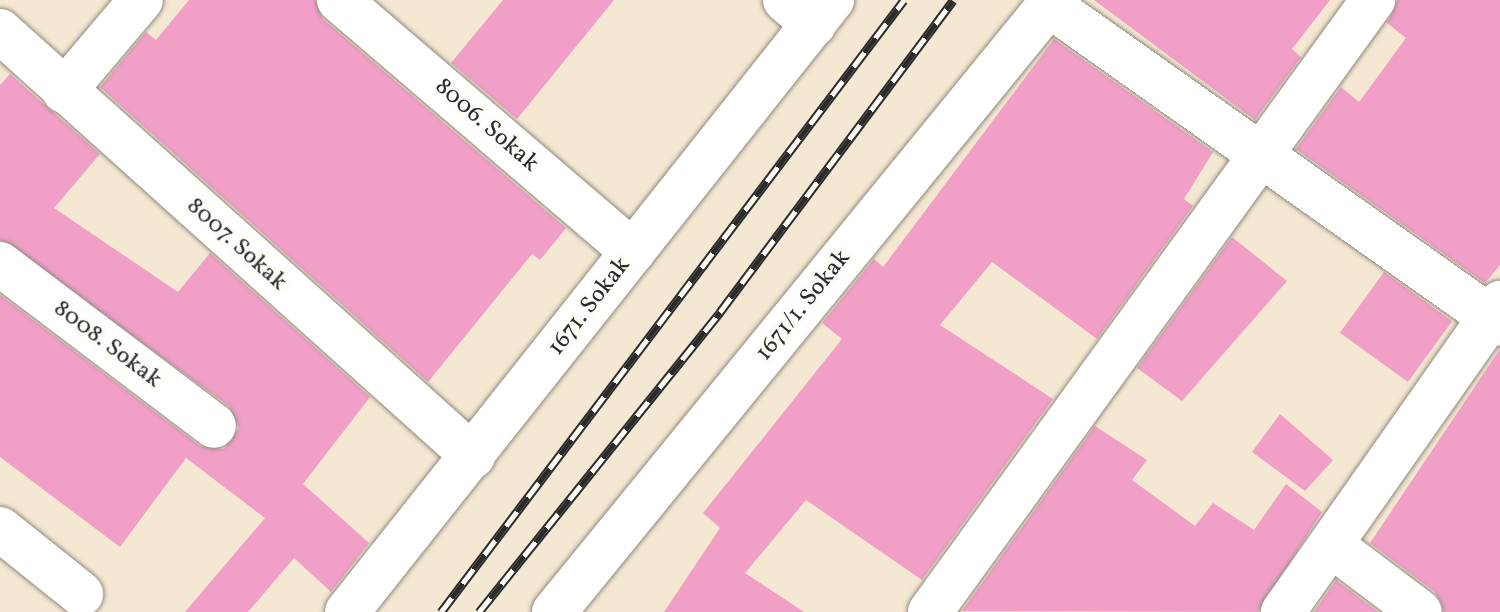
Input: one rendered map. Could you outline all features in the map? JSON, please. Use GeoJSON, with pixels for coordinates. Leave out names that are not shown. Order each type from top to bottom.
{"type":"FeatureCollection","features":[{"type":"Feature","properties":{"kind":"street"},"geometry":{"type":"LineString","coordinates":[[64,91],[141,0]]}},
{"type":"Feature","properties":{"kind":"street","name":"8006. Sokak"},"geometry":{"type":"LineString","coordinates":[[339,0],[633,252]]}},
{"type":"Feature","properties":{"kind":"street"},"geometry":{"type":"LineString","coordinates":[[930,612],[1373,0]]}},
{"type":"Feature","properties":{"kind":"street"},"geometry":{"type":"LineString","coordinates":[[1051,2],[1497,314],[1283,612]]}},
{"type":"Feature","properties":{"kind":"street","name":"1671/1. Sokak"},"geometry":{"type":"LineString","coordinates":[[554,612],[1051,2]]}},
{"type":"Feature","properties":{"kind":"street","name":"1671. Sokak"},"geometry":{"type":"LineString","coordinates":[[347,612],[633,252],[810,8]]}},
{"type":"Feature","properties":{"kind":"street","name":"8007. Sokak"},"geometry":{"type":"LineString","coordinates":[[0,31],[473,456]]}},
{"type":"Feature","properties":{"kind":"street","name":"8008. Sokak"},"geometry":{"type":"LineString","coordinates":[[0,264],[214,426]]}},
{"type":"Feature","properties":{"kind":"street"},"geometry":{"type":"LineString","coordinates":[[0,529],[81,594]]}},
{"type":"Feature","properties":{"kind":"street"},"geometry":{"type":"LineString","coordinates":[[1331,545],[1420,612]]}},
{"type":"Feature","properties":{"kind":"building"},"geometry":{"type":"Polygon","coordinates":[[[189,0],[315,0],[323,19],[566,228],[540,260],[532,254],[428,382],[100,87],[146,32],[156,40],[189,0]]]}},
{"type":"Feature","properties":{"kind":"building"},"geometry":{"type":"Polygon","coordinates":[[[503,0],[614,0],[517,119],[451,63],[503,0]]]}},
{"type":"Feature","properties":{"kind":"building"},"geometry":{"type":"Polygon","coordinates":[[[1094,0],[1330,0],[1292,49],[1301,57],[1255,120],[1094,0]]]}},
{"type":"Feature","properties":{"kind":"building"},"geometry":{"type":"Polygon","coordinates":[[[1398,0],[1500,0],[1500,265],[1485,283],[1296,149],[1341,87],[1359,102],[1406,38],[1387,23],[1398,0]]]}},
{"type":"Feature","properties":{"kind":"building"},"geometry":{"type":"Polygon","coordinates":[[[1054,39],[1213,152],[1184,199],[1193,206],[1097,339],[992,262],[940,325],[1053,399],[922,580],[806,500],[745,573],[804,612],[664,612],[720,528],[703,513],[842,339],[822,323],[874,259],[883,267],[1054,39]]]}},
{"type":"Feature","properties":{"kind":"building"},"geometry":{"type":"Polygon","coordinates":[[[10,74],[100,154],[54,208],[178,292],[210,253],[370,397],[303,484],[369,543],[331,592],[294,558],[248,612],[185,612],[265,518],[186,458],[120,547],[0,457],[0,295],[200,446],[224,449],[239,428],[229,406],[0,240],[0,85],[10,74]]]}},
{"type":"Feature","properties":{"kind":"building"},"geometry":{"type":"Polygon","coordinates":[[[1232,237],[1287,281],[1182,401],[1137,368],[1232,237]]]}},
{"type":"Feature","properties":{"kind":"building"},"geometry":{"type":"Polygon","coordinates":[[[1384,272],[1452,321],[1408,382],[1340,333],[1384,272]]]}},
{"type":"Feature","properties":{"kind":"building"},"geometry":{"type":"Polygon","coordinates":[[[1500,349],[1500,612],[1444,612],[1435,592],[1370,543],[1500,349]]]}},
{"type":"Feature","properties":{"kind":"building"},"geometry":{"type":"Polygon","coordinates":[[[1280,414],[1333,460],[1305,491],[1252,452],[1280,414]]]}},
{"type":"Feature","properties":{"kind":"building"},"geometry":{"type":"Polygon","coordinates":[[[1095,426],[1147,460],[1132,480],[1195,526],[1213,503],[1254,530],[1286,484],[1322,512],[1258,612],[962,611],[1095,426]]]}},
{"type":"Feature","properties":{"kind":"building"},"geometry":{"type":"Polygon","coordinates":[[[1336,580],[1378,612],[1314,612],[1336,580]]]}},
{"type":"Feature","properties":{"kind":"railway"},"geometry":{"type":"LineString","coordinates":[[441,612],[904,0]]}},
{"type":"Feature","properties":{"kind":"railway"},"geometry":{"type":"LineString","coordinates":[[479,612],[720,312],[953,0]]}}]}
